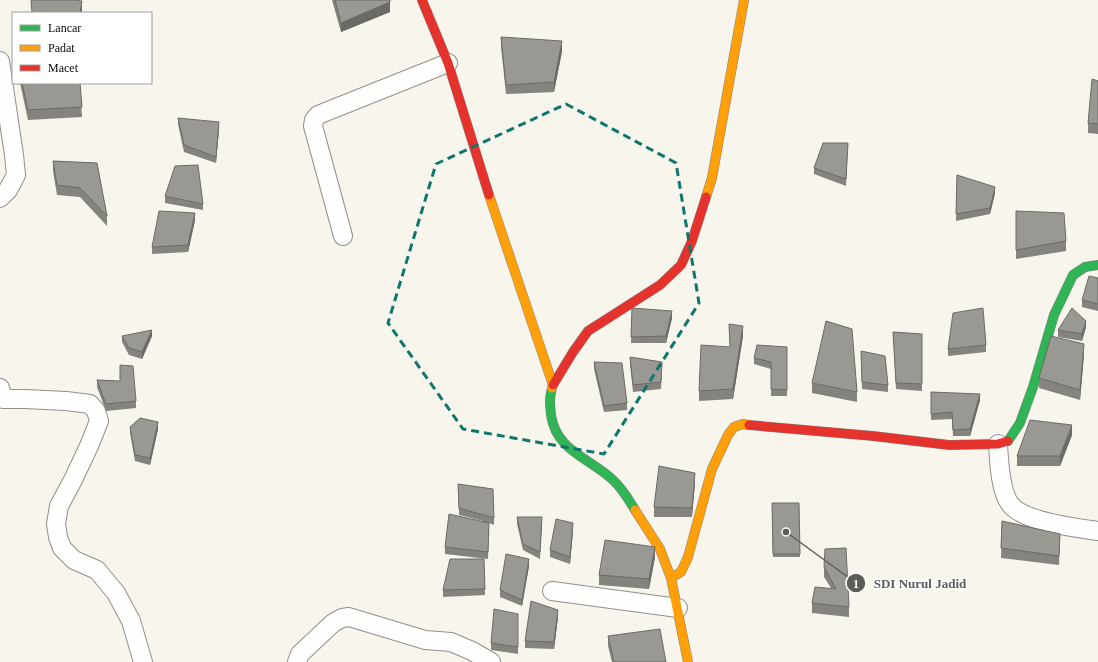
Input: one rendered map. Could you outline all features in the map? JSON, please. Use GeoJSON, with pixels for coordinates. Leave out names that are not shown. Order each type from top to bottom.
{"type":"FeatureCollection","features":[{"type":"Feature","properties":{"kind":"street"},"geometry":{"type":"LineString","coordinates":[[422,0],[448,63],[491,203],[553,385]]}},
{"type":"Feature","properties":{"kind":"street"},"geometry":{"type":"LineString","coordinates":[[688,662],[671,578],[660,549],[629,500],[613,480],[566,446],[556,433],[552,422],[549,399],[553,385],[588,331],[660,285],[681,266],[692,240],[712,178],[744,0]]}},
{"type":"Feature","properties":{"kind":"street"},"geometry":{"type":"LineString","coordinates":[[0,61],[16,176],[8,190],[0,198]]}},
{"type":"Feature","properties":{"kind":"street"},"geometry":{"type":"LineString","coordinates":[[343,236],[313,126],[314,120],[318,115],[448,63]]}},
{"type":"Feature","properties":{"kind":"street"},"geometry":{"type":"LineString","coordinates":[[671,578],[681,572],[688,557],[712,469],[728,435],[734,427],[743,424],[873,436],[949,445],[998,444],[1008,441],[1020,423],[1033,387],[1054,315],[1073,275],[1085,267],[1098,265]]}},
{"type":"Feature","properties":{"kind":"street"},"geometry":{"type":"LineString","coordinates":[[1,396],[90,404],[96,411],[98,420],[89,446],[73,480],[58,506],[56,524],[58,537],[62,548],[74,560],[97,570],[116,593],[131,621],[143,662]]}},
{"type":"Feature","properties":{"kind":"street"},"geometry":{"type":"LineString","coordinates":[[998,444],[1000,473],[1004,491],[1010,504],[1021,514],[1056,524],[1098,531]]}},
{"type":"Feature","properties":{"kind":"street"},"geometry":{"type":"LineString","coordinates":[[552,591],[678,608]]}},
{"type":"Feature","properties":{"kind":"street"},"geometry":{"type":"LineString","coordinates":[[297,662],[300,654],[333,623],[342,618],[349,617],[425,640],[450,642],[472,651],[491,662]]}},
{"type":"Feature","properties":{"kind":"highlighted area"},"geometry":{"type":"Polygon","coordinates":[[[566,104],[676,163],[699,303],[604,454],[463,429],[388,323],[436,164],[566,104]]]}},
{"type":"Feature","properties":{"kind":"building"},"geometry":{"type":"Polygon","coordinates":[[[31,0],[82,1],[80,12],[32,12],[31,0]]]}},
{"type":"Feature","properties":{"kind":"building"},"geometry":{"type":"Polygon","coordinates":[[[335,0],[390,0],[390,2],[341,23],[335,0]]]}},
{"type":"Feature","properties":{"kind":"building"},"geometry":{"type":"Polygon","coordinates":[[[501,37],[562,41],[554,82],[506,85],[501,37]]]}},
{"type":"Feature","properties":{"kind":"building"},"geometry":{"type":"Polygon","coordinates":[[[1092,79],[1098,81],[1098,124],[1088,123],[1092,79]]]}},
{"type":"Feature","properties":{"kind":"building"},"geometry":{"type":"Polygon","coordinates":[[[22,84],[80,84],[82,107],[28,110],[22,84]]]}},
{"type":"Feature","properties":{"kind":"building"},"geometry":{"type":"Polygon","coordinates":[[[178,118],[219,122],[216,157],[184,145],[178,118]]]}},
{"type":"Feature","properties":{"kind":"building"},"geometry":{"type":"Polygon","coordinates":[[[823,143],[848,143],[846,179],[814,168],[823,143]]]}},
{"type":"Feature","properties":{"kind":"building"},"geometry":{"type":"Polygon","coordinates":[[[53,161],[97,163],[107,216],[80,188],[57,185],[53,161]]]}},
{"type":"Feature","properties":{"kind":"building"},"geometry":{"type":"Polygon","coordinates":[[[198,165],[203,204],[165,196],[175,166],[198,165]]]}},
{"type":"Feature","properties":{"kind":"building"},"geometry":{"type":"Polygon","coordinates":[[[957,175],[995,187],[990,208],[956,214],[957,175]]]}},
{"type":"Feature","properties":{"kind":"building"},"geometry":{"type":"Polygon","coordinates":[[[159,211],[195,213],[188,245],[152,247],[159,211]]]}},
{"type":"Feature","properties":{"kind":"building"},"geometry":{"type":"Polygon","coordinates":[[[1016,211],[1064,213],[1066,241],[1016,250],[1016,211]]]}},
{"type":"Feature","properties":{"kind":"building"},"geometry":{"type":"Polygon","coordinates":[[[1089,276],[1098,278],[1098,304],[1082,300],[1089,276]]]}},
{"type":"Feature","properties":{"kind":"building"},"geometry":{"type":"Polygon","coordinates":[[[632,308],[672,311],[666,336],[631,337],[632,308]]]}},
{"type":"Feature","properties":{"kind":"building"},"geometry":{"type":"Polygon","coordinates":[[[983,308],[986,345],[948,349],[953,313],[983,308]]]}},
{"type":"Feature","properties":{"kind":"building"},"geometry":{"type":"Polygon","coordinates":[[[1072,308],[1086,321],[1082,334],[1058,330],[1072,308]]]}},
{"type":"Feature","properties":{"kind":"building"},"geometry":{"type":"Polygon","coordinates":[[[826,321],[852,329],[857,392],[812,383],[826,321]]]}},
{"type":"Feature","properties":{"kind":"building"},"geometry":{"type":"Polygon","coordinates":[[[729,324],[743,326],[733,389],[699,391],[701,345],[730,347],[729,324]]]}},
{"type":"Feature","properties":{"kind":"building"},"geometry":{"type":"Polygon","coordinates":[[[152,330],[142,352],[129,348],[122,336],[152,330]]]}},
{"type":"Feature","properties":{"kind":"building"},"geometry":{"type":"Polygon","coordinates":[[[893,332],[922,334],[922,384],[896,383],[893,332]]]}},
{"type":"Feature","properties":{"kind":"building"},"geometry":{"type":"Polygon","coordinates":[[[1051,336],[1084,344],[1080,390],[1039,378],[1051,336]]]}},
{"type":"Feature","properties":{"kind":"building"},"geometry":{"type":"Polygon","coordinates":[[[757,345],[787,347],[787,390],[771,389],[771,362],[754,358],[757,345]]]}},
{"type":"Feature","properties":{"kind":"building"},"geometry":{"type":"Polygon","coordinates":[[[861,351],[885,356],[888,385],[862,382],[861,351]]]}},
{"type":"Feature","properties":{"kind":"building"},"geometry":{"type":"Polygon","coordinates":[[[630,357],[662,362],[661,382],[633,385],[630,357]]]}},
{"type":"Feature","properties":{"kind":"building"},"geometry":{"type":"Polygon","coordinates":[[[594,362],[622,363],[627,403],[604,406],[594,362]]]}},
{"type":"Feature","properties":{"kind":"building"},"geometry":{"type":"Polygon","coordinates":[[[120,365],[133,366],[136,401],[106,404],[97,380],[120,381],[120,365]]]}},
{"type":"Feature","properties":{"kind":"building"},"geometry":{"type":"Polygon","coordinates":[[[931,392],[980,394],[970,429],[953,430],[952,412],[931,414],[931,392]]]}},
{"type":"Feature","properties":{"kind":"building"},"geometry":{"type":"Polygon","coordinates":[[[140,418],[158,422],[150,458],[135,455],[130,427],[140,418]]]}},
{"type":"Feature","properties":{"kind":"building"},"geometry":{"type":"Polygon","coordinates":[[[1030,420],[1072,425],[1060,456],[1017,456],[1030,420]]]}},
{"type":"Feature","properties":{"kind":"building"},"geometry":{"type":"Polygon","coordinates":[[[659,466],[695,473],[692,508],[654,507],[659,466]]]}},
{"type":"Feature","properties":{"kind":"building"},"geometry":{"type":"Polygon","coordinates":[[[458,484],[493,489],[494,518],[459,508],[458,484]]]}},
{"type":"Feature","properties":{"kind":"building"},"geometry":{"type":"Polygon","coordinates":[[[772,503],[799,503],[800,554],[773,554],[772,503]]]}},
{"type":"Feature","properties":{"kind":"building"},"geometry":{"type":"Polygon","coordinates":[[[449,514],[489,523],[488,552],[445,547],[449,514]]]}},
{"type":"Feature","properties":{"kind":"building"},"geometry":{"type":"Polygon","coordinates":[[[517,517],[542,517],[540,552],[523,544],[517,517]]]}},
{"type":"Feature","properties":{"kind":"building"},"geometry":{"type":"Polygon","coordinates":[[[556,519],[573,523],[570,557],[550,550],[556,519]]]}},
{"type":"Feature","properties":{"kind":"building"},"geometry":{"type":"Polygon","coordinates":[[[1002,521],[1060,534],[1059,556],[1001,548],[1002,521]]]}},
{"type":"Feature","properties":{"kind":"building"},"geometry":{"type":"Polygon","coordinates":[[[605,540],[655,547],[649,579],[599,575],[605,540]]]}},
{"type":"Feature","properties":{"kind":"building"},"geometry":{"type":"Polygon","coordinates":[[[846,548],[849,607],[812,603],[815,587],[836,589],[824,567],[825,549],[846,548]]]}},
{"type":"Feature","properties":{"kind":"building"},"geometry":{"type":"Polygon","coordinates":[[[506,554],[529,559],[522,600],[500,590],[506,554]]]}},
{"type":"Feature","properties":{"kind":"building"},"geometry":{"type":"Polygon","coordinates":[[[450,559],[484,559],[485,589],[443,590],[450,559]]]}},
{"type":"Feature","properties":{"kind":"building"},"geometry":{"type":"Polygon","coordinates":[[[531,601],[558,610],[554,642],[525,641],[531,601]]]}},
{"type":"Feature","properties":{"kind":"building"},"geometry":{"type":"Polygon","coordinates":[[[494,609],[518,614],[518,647],[491,643],[494,609]]]}},
{"type":"Feature","properties":{"kind":"building"},"geometry":{"type":"Polygon","coordinates":[[[660,629],[666,662],[614,662],[608,636],[660,629]]]}},
{"type":"Feature","properties":{"kind":"traffic: fast"},"geometry":{"type":"LineString","coordinates":[[1008,441],[1020,423],[1033,387],[1054,315],[1073,275],[1085,267],[1098,265]]}},
{"type":"Feature","properties":{"kind":"traffic: fast"},"geometry":{"type":"LineString","coordinates":[[552,388],[550,398],[551,415],[554,427],[560,437],[575,453],[604,472],[613,480],[628,498],[635,510]]}},
{"type":"Feature","properties":{"kind":"traffic: slow"},"geometry":{"type":"LineString","coordinates":[[706,197],[712,178],[744,0]]}},
{"type":"Feature","properties":{"kind":"traffic: slow"},"geometry":{"type":"LineString","coordinates":[[489,195],[553,385],[552,388]]}},
{"type":"Feature","properties":{"kind":"traffic: slow"},"geometry":{"type":"LineString","coordinates":[[671,578],[681,572],[688,557],[712,469],[728,435],[734,427],[743,424],[749,425]]}},
{"type":"Feature","properties":{"kind":"traffic: slow"},"geometry":{"type":"LineString","coordinates":[[635,510],[660,549],[671,578],[688,662]]}},
{"type":"Feature","properties":{"kind":"traffic: jam"},"geometry":{"type":"LineString","coordinates":[[422,0],[448,63],[489,195]]}},
{"type":"Feature","properties":{"kind":"traffic: jam"},"geometry":{"type":"LineString","coordinates":[[553,385],[588,331],[660,285],[681,265],[692,241],[706,197]]}},
{"type":"Feature","properties":{"kind":"traffic: jam"},"geometry":{"type":"LineString","coordinates":[[749,425],[873,436],[949,445],[998,444],[1008,441]]}},
{"type":"Feature","properties":{"kind":"place","name":"SDI Nurul Jadid"},"geometry":{"type":"Point","coordinates":[786,532]}}]}
